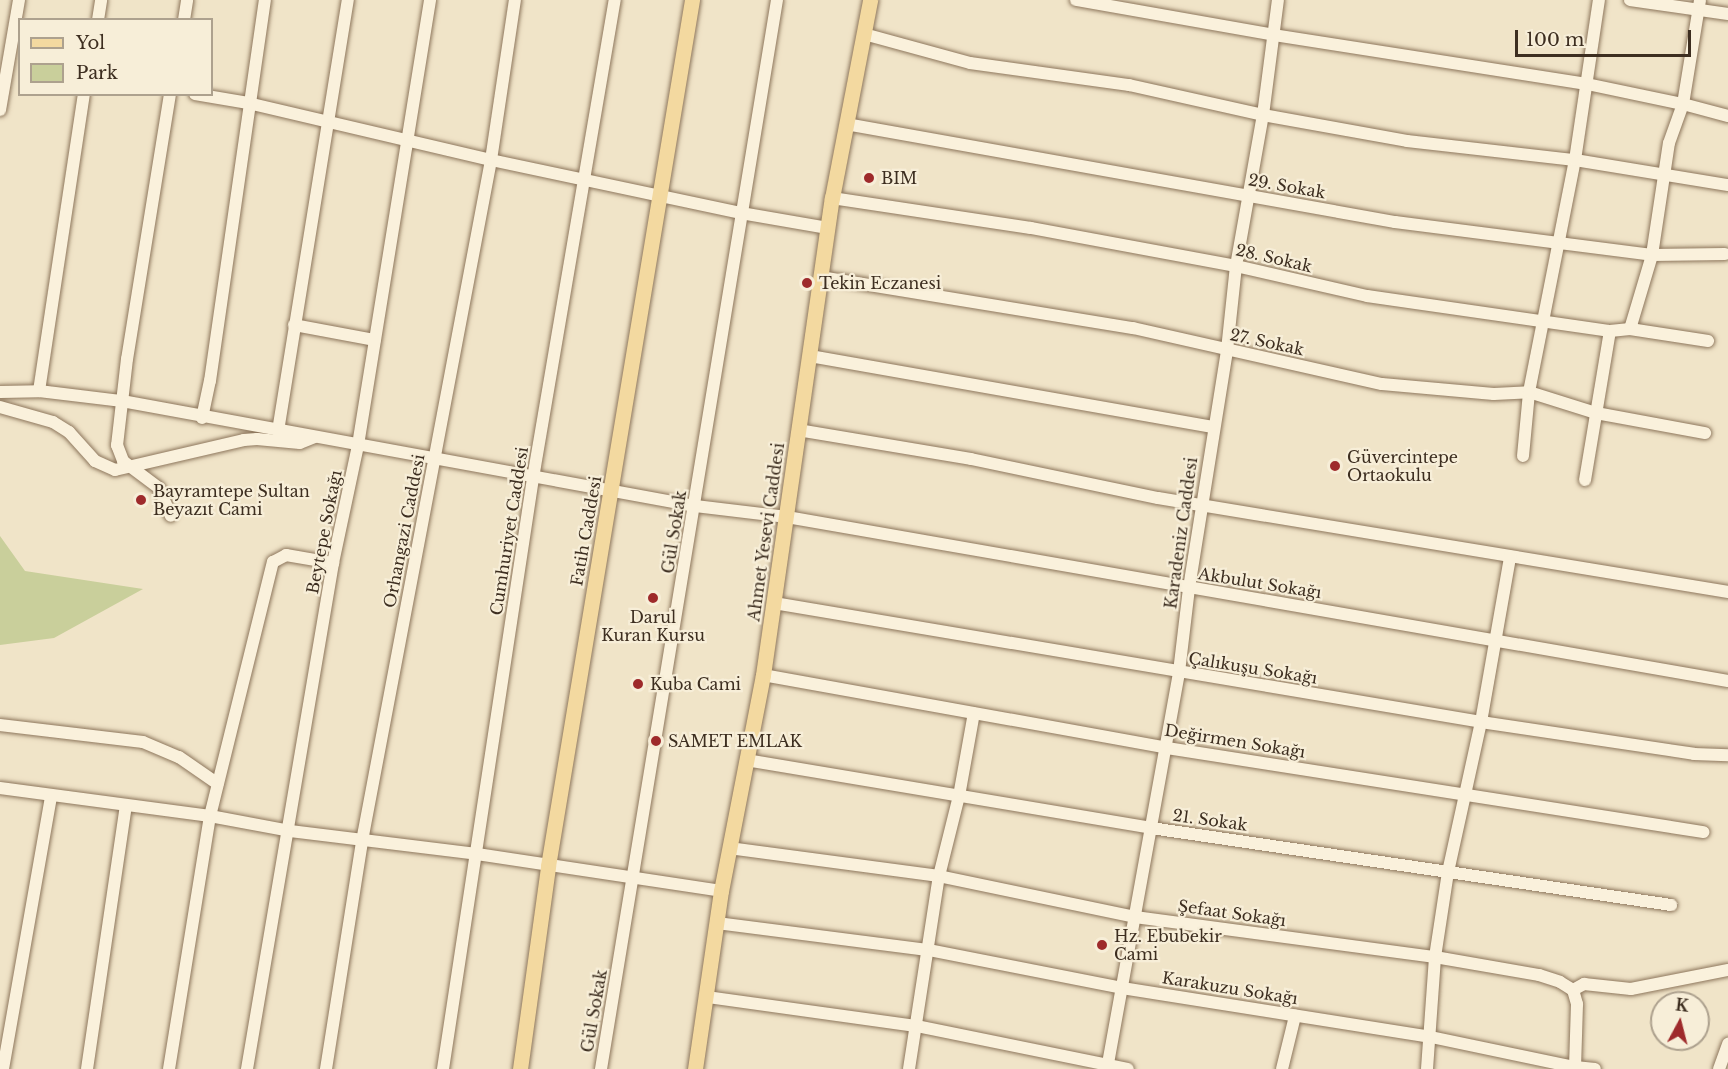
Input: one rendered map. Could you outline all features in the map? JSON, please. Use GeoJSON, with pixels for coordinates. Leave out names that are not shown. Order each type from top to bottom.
{"type":"FeatureCollection","features":[{"type":"Feature","properties":{"kind":"main road","name":"Fatih Caddesi"},"geometry":{"type":"LineString","coordinates":[[520,1069],[548,866],[692,0]]}},
{"type":"Feature","properties":{"kind":"main road","name":"Ahmet Yesevi Caddesi"},"geometry":{"type":"LineString","coordinates":[[695,1069],[721,891],[764,675],[832,198],[870,0]]}},
{"type":"Feature","properties":{"kind":"street"},"geometry":{"type":"LineString","coordinates":[[0,110],[19,0]]}},
{"type":"Feature","properties":{"kind":"street"},"geometry":{"type":"LineString","coordinates":[[98,18],[102,0]]}},
{"type":"Feature","properties":{"kind":"street"},"geometry":{"type":"LineString","coordinates":[[184,18],[187,0]]}},
{"type":"Feature","properties":{"kind":"street"},"geometry":{"type":"LineString","coordinates":[[202,418],[210,381],[248,103],[265,0]]}},
{"type":"Feature","properties":{"kind":"street"},"geometry":{"type":"LineString","coordinates":[[278,430],[348,0]]}},
{"type":"Feature","properties":{"kind":"street","name":"Beytepe Sokağı"},"geometry":{"type":"LineString","coordinates":[[247,1069],[290,831],[333,563],[358,445],[430,0]]}},
{"type":"Feature","properties":{"kind":"street","name":"Orhangazi Caddesi"},"geometry":{"type":"LineString","coordinates":[[326,1069],[362,841],[491,160],[515,0]]}},
{"type":"Feature","properties":{"kind":"street","name":"Cumhuriyet Caddesi"},"geometry":{"type":"LineString","coordinates":[[443,1069],[533,478],[615,0]]}},
{"type":"Feature","properties":{"kind":"street","name":"Gül Sokak"},"geometry":{"type":"LineString","coordinates":[[601,1069],[777,0]]}},
{"type":"Feature","properties":{"kind":"street"},"geometry":{"type":"LineString","coordinates":[[1076,0],[1274,35],[1587,84],[1728,116]]}},
{"type":"Feature","properties":{"kind":"street","name":"Karadeniz Caddesi"},"geometry":{"type":"LineString","coordinates":[[1108,1067],[1167,748],[1213,427],[1227,350],[1236,266],[1263,115],[1278,0]]}},
{"type":"Feature","properties":{"kind":"street"},"geometry":{"type":"LineString","coordinates":[[1523,456],[1529,392],[1545,321],[1575,160],[1599,0]]}},
{"type":"Feature","properties":{"kind":"street"},"geometry":{"type":"LineString","coordinates":[[1630,0],[1699,5],[1728,14]]}},
{"type":"Feature","properties":{"kind":"street"},"geometry":{"type":"LineString","coordinates":[[1630,329],[1652,255],[1669,143],[1683,104],[1699,5]]}},
{"type":"Feature","properties":{"kind":"street"},"geometry":{"type":"LineString","coordinates":[[864,34],[970,63],[1129,85],[1263,115],[1407,141],[1575,160],[1728,185]]}},
{"type":"Feature","properties":{"kind":"street"},"geometry":{"type":"LineString","coordinates":[[39,391],[84,96]]}},
{"type":"Feature","properties":{"kind":"street"},"geometry":{"type":"LineString","coordinates":[[170,96],[117,445],[123,461],[159,488],[171,516]]}},
{"type":"Feature","properties":{"kind":"street"},"geometry":{"type":"LineString","coordinates":[[207,96],[248,103],[491,160],[585,178],[660,196],[828,228]]}},
{"type":"Feature","properties":{"kind":"street","name":"29. Sokak"},"geometry":{"type":"LineString","coordinates":[[846,124],[1395,222],[1559,241],[1652,255],[1725,254]]}},
{"type":"Feature","properties":{"kind":"street","name":"28. Sokak"},"geometry":{"type":"LineString","coordinates":[[832,198],[1031,228],[1236,266],[1367,296],[1610,331],[1630,329],[1708,341]]}},
{"type":"Feature","properties":{"kind":"street","name":"27. Sokak"},"geometry":{"type":"LineString","coordinates":[[820,277],[1133,328],[1382,384],[1494,394],[1529,392],[1596,413],[1705,433]]}},
{"type":"Feature","properties":{"kind":"street"},"geometry":{"type":"LineString","coordinates":[[294,326],[375,340]]}},
{"type":"Feature","properties":{"kind":"street"},"geometry":{"type":"LineString","coordinates":[[1585,480],[1610,331]]}},
{"type":"Feature","properties":{"kind":"street"},"geometry":{"type":"LineString","coordinates":[[810,356],[1213,427]]}},
{"type":"Feature","properties":{"kind":"street","name":"Akbulut Sokağı"},"geometry":{"type":"LineString","coordinates":[[0,392],[39,391],[122,401],[202,418],[435,458],[533,478],[612,489],[695,506],[787,517],[1189,588],[1496,638],[1728,681]]}},
{"type":"Feature","properties":{"kind":"street"},"geometry":{"type":"LineString","coordinates":[[0,407],[43,417],[62,427],[104,467],[115,470],[133,468],[244,441],[257,439],[300,443],[316,437]]}},
{"type":"Feature","properties":{"kind":"street"},"geometry":{"type":"LineString","coordinates":[[798,430],[971,459],[1158,498],[1728,592]]}},
{"type":"Feature","properties":{"kind":"street"},"geometry":{"type":"LineString","coordinates":[[169,1069],[210,816],[273,562],[286,555],[333,563]]}},
{"type":"Feature","properties":{"kind":"street"},"geometry":{"type":"LineString","coordinates":[[1427,1069],[1435,957],[1448,872],[1481,722],[1510,557]]}},
{"type":"Feature","properties":{"kind":"street","name":"Çalıkuşu Sokağı"},"geometry":{"type":"LineString","coordinates":[[774,603],[1481,722],[1694,754],[1728,754]]}},
{"type":"Feature","properties":{"kind":"street","name":"Değirmen Sokağı"},"geometry":{"type":"LineString","coordinates":[[764,675],[1167,748],[1703,832]]}},
{"type":"Feature","properties":{"kind":"street"},"geometry":{"type":"LineString","coordinates":[[909,1069],[939,876],[959,796],[974,713]]}},
{"type":"Feature","properties":{"kind":"street"},"geometry":{"type":"LineString","coordinates":[[0,725],[143,742],[179,757],[218,784]]}},
{"type":"Feature","properties":{"kind":"street","name":"21. Sokak"},"geometry":{"type":"LineString","coordinates":[[746,760],[1151,828],[1671,904]]}},
{"type":"Feature","properties":{"kind":"street"},"geometry":{"type":"LineString","coordinates":[[0,788],[210,816],[290,831],[362,841],[477,854],[721,891]]}},
{"type":"Feature","properties":{"kind":"street"},"geometry":{"type":"LineString","coordinates":[[3,1069],[51,796]]}},
{"type":"Feature","properties":{"kind":"street"},"geometry":{"type":"LineString","coordinates":[[87,1069],[126,806]]}},
{"type":"Feature","properties":{"kind":"street","name":"Şefaat Sokağı"},"geometry":{"type":"LineString","coordinates":[[729,848],[939,876],[1135,916],[1435,957],[1539,975],[1560,982],[1573,990]]}},
{"type":"Feature","properties":{"kind":"street","name":"Karakuzu Sokağı"},"geometry":{"type":"LineString","coordinates":[[717,923],[929,950],[1122,988],[1431,1037],[1575,1068],[1595,1069]]}},
{"type":"Feature","properties":{"kind":"street"},"geometry":{"type":"LineString","coordinates":[[1575,1068],[1578,1012],[1573,990],[1584,984],[1631,989],[1728,970]]}},
{"type":"Feature","properties":{"kind":"street"},"geometry":{"type":"LineString","coordinates":[[707,998],[917,1026],[1108,1067],[1128,1069]]}},
{"type":"Feature","properties":{"kind":"street"},"geometry":{"type":"LineString","coordinates":[[1282,1069],[1295,1016]]}},
{"type":"Feature","properties":{"kind":"street"},"geometry":{"type":"LineString","coordinates":[[1719,1069],[1728,1044]]}},
{"type":"Feature","properties":{"kind":"green space"},"geometry":{"type":"Polygon","coordinates":[[[0,536],[25,571],[143,589],[54,638],[0,645],[0,536]]]}},
{"type":"Feature","properties":{"kind":"place","name":"BIM"},"geometry":{"type":"Point","coordinates":[869,178]}},
{"type":"Feature","properties":{"kind":"place","name":"Tekin Eczanesi"},"geometry":{"type":"Point","coordinates":[807,283]}},
{"type":"Feature","properties":{"kind":"place","name":"Güvercintepe Ortaokulu"},"geometry":{"type":"Point","coordinates":[1335,466]}},
{"type":"Feature","properties":{"kind":"place","name":"Bayramtepe Sultan Beyazıt Cami"},"geometry":{"type":"Point","coordinates":[141,500]}},
{"type":"Feature","properties":{"kind":"place","name":"Darul Kuran Kursu"},"geometry":{"type":"Point","coordinates":[653,598]}},
{"type":"Feature","properties":{"kind":"place","name":"Kuba Cami"},"geometry":{"type":"Point","coordinates":[638,684]}},
{"type":"Feature","properties":{"kind":"place","name":"SAMET EMLAK"},"geometry":{"type":"Point","coordinates":[656,741]}},
{"type":"Feature","properties":{"kind":"place","name":"Hz. Ebubekir Cami"},"geometry":{"type":"Point","coordinates":[1102,945]}}]}
